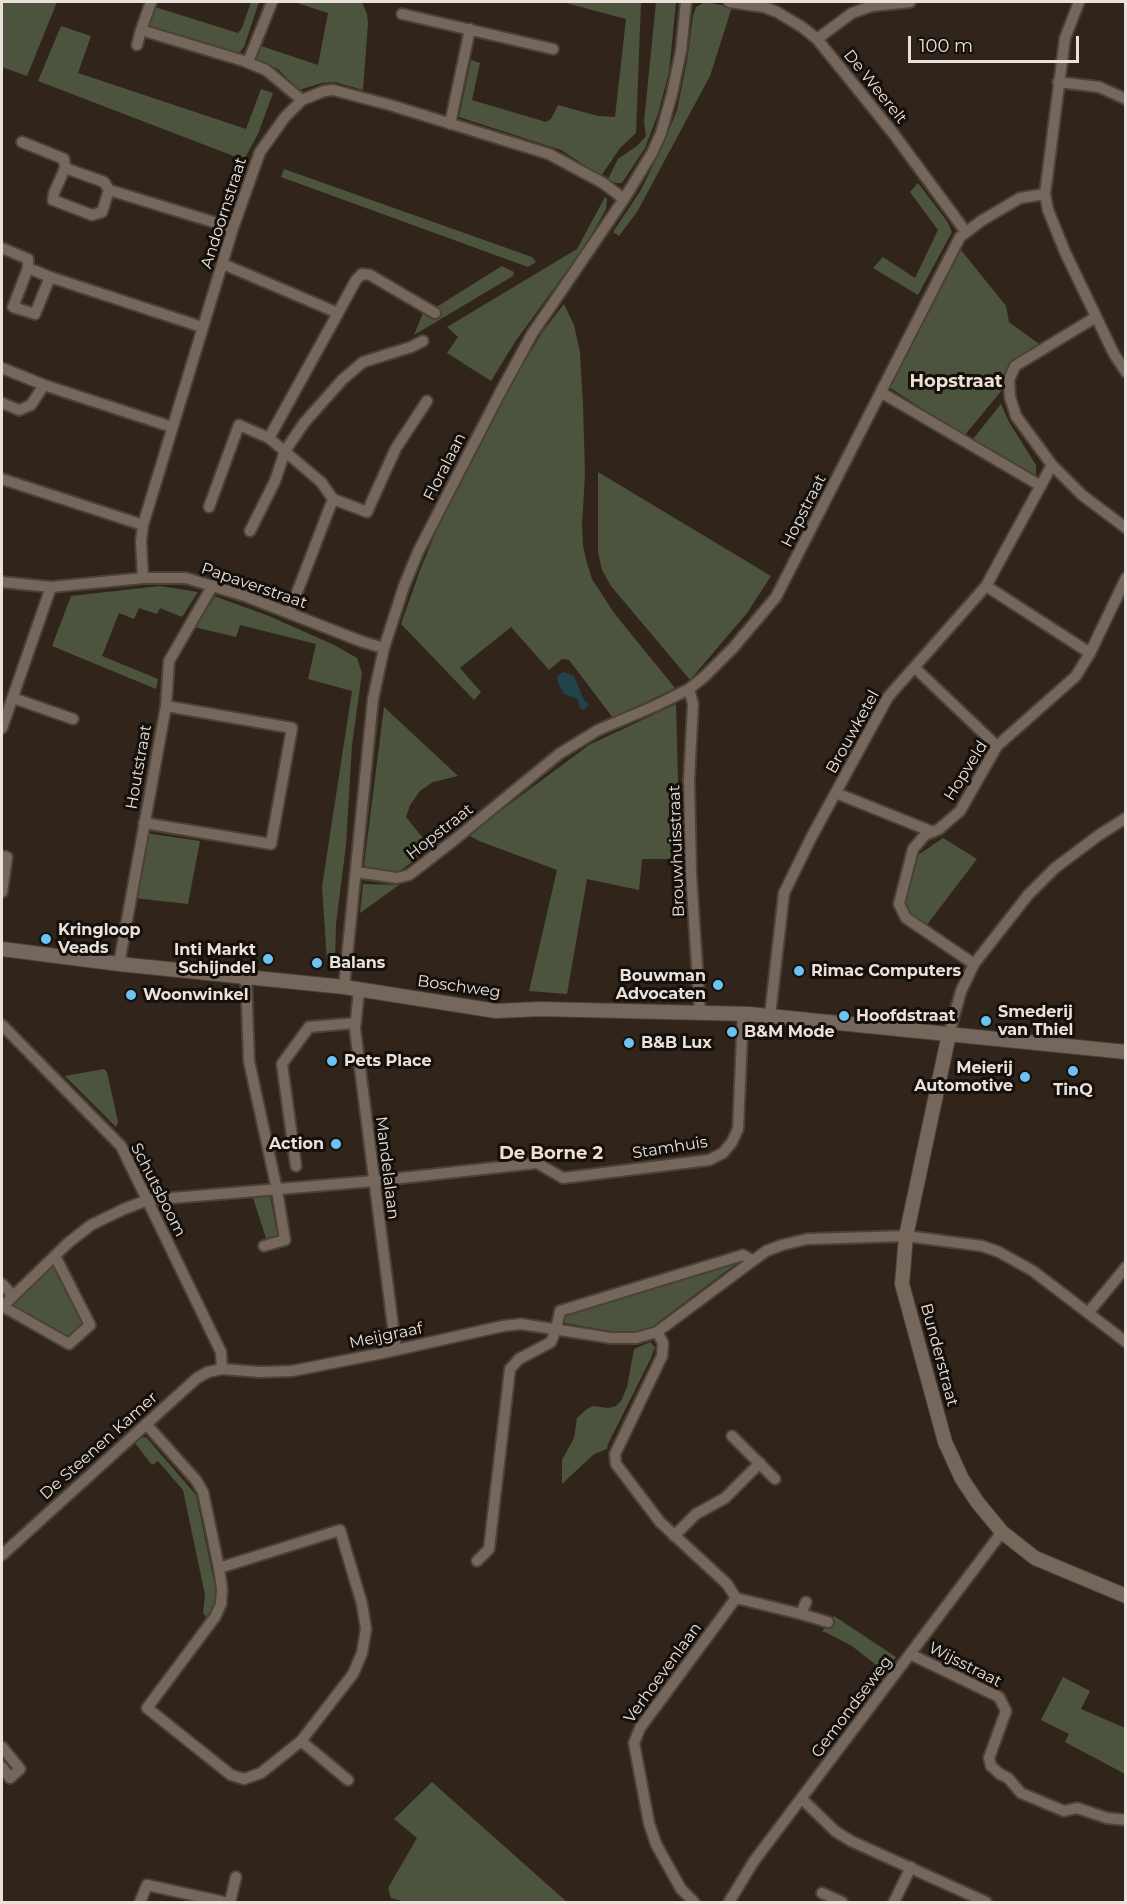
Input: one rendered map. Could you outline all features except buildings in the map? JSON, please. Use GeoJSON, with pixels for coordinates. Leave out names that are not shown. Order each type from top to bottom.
{"type":"FeatureCollection","features":[{"type":"Feature","properties":{"kind":"street"},"geometry":{"type":"LineString","coordinates":[[137,45],[151,2]]}},
{"type":"Feature","properties":{"kind":"street"},"geometry":{"type":"LineString","coordinates":[[248,62],[272,2]]}},
{"type":"Feature","properties":{"kind":"street","name":"Floralaan"},"geometry":{"type":"LineString","coordinates":[[344,987],[373,699],[384,648],[404,586],[418,552],[532,334],[644,168],[661,133],[681,51],[686,2]]}},
{"type":"Feature","properties":{"kind":"street","name":"De Weerelt"},"geometry":{"type":"LineString","coordinates":[[729,2],[764,7],[777,12],[817,39],[893,133],[966,232]]}},
{"type":"Feature","properties":{"kind":"street"},"geometry":{"type":"LineString","coordinates":[[817,39],[852,13],[873,6],[910,2]]}},
{"type":"Feature","properties":{"kind":"street"},"geometry":{"type":"LineString","coordinates":[[1078,2],[1067,28],[1058,82],[1045,194],[1048,210],[1065,252],[1125,372]]}},
{"type":"Feature","properties":{"kind":"street"},"geometry":{"type":"LineString","coordinates":[[402,14],[553,49]]}},
{"type":"Feature","properties":{"kind":"street"},"geometry":{"type":"LineString","coordinates":[[450,124],[470,29]]}},
{"type":"Feature","properties":{"kind":"street"},"geometry":{"type":"LineString","coordinates":[[141,30],[248,62],[266,70],[302,100]]}},
{"type":"Feature","properties":{"kind":"street"},"geometry":{"type":"LineString","coordinates":[[1058,82],[1099,87],[1125,99]]}},
{"type":"Feature","properties":{"kind":"street","name":"Andoornstraat"},"geometry":{"type":"LineString","coordinates":[[143,578],[141,541],[143,525],[233,228],[260,153],[285,117],[302,100],[333,90],[549,154],[603,183],[624,199]]}},
{"type":"Feature","properties":{"kind":"street"},"geometry":{"type":"LineString","coordinates":[[22,142],[64,159],[64,168],[52,200],[93,215],[102,213],[109,190]]}},
{"type":"Feature","properties":{"kind":"street"},"geometry":{"type":"LineString","coordinates":[[64,168],[104,182],[109,190],[233,228]]}},
{"type":"Feature","properties":{"kind":"street","name":"Hopstraat"},"geometry":{"type":"LineString","coordinates":[[356,872],[397,878],[409,875],[566,749],[598,730],[689,689],[704,677],[733,648],[776,597],[956,244],[966,232],[1020,198],[1045,194]]}},
{"type":"Feature","properties":{"kind":"street"},"geometry":{"type":"LineString","coordinates":[[2,248],[28,259],[28,268],[13,307],[35,314],[50,277]]}},
{"type":"Feature","properties":{"kind":"street"},"geometry":{"type":"LineString","coordinates":[[223,264],[338,313]]}},
{"type":"Feature","properties":{"kind":"street"},"geometry":{"type":"LineString","coordinates":[[28,268],[202,327]]}},
{"type":"Feature","properties":{"kind":"street"},"geometry":{"type":"LineString","coordinates":[[269,438],[356,280],[362,274],[370,275],[435,313]]}},
{"type":"Feature","properties":{"kind":"street"},"geometry":{"type":"LineString","coordinates":[[1096,317],[1015,366],[1009,380],[1010,396],[1016,416],[1052,465],[1082,495],[1125,528]]}},
{"type":"Feature","properties":{"kind":"street"},"geometry":{"type":"LineString","coordinates":[[250,531],[275,481],[285,451],[304,423],[342,380],[355,368],[371,359],[423,341]]}},
{"type":"Feature","properties":{"kind":"street"},"geometry":{"type":"LineString","coordinates":[[2,368],[44,385],[172,428]]}},
{"type":"Feature","properties":{"kind":"street"},"geometry":{"type":"LineString","coordinates":[[2,403],[19,410],[31,405],[44,385]]}},
{"type":"Feature","properties":{"kind":"street"},"geometry":{"type":"LineString","coordinates":[[882,393],[1041,486]]}},
{"type":"Feature","properties":{"kind":"street"},"geometry":{"type":"LineString","coordinates":[[209,507],[239,425],[269,438],[321,482],[333,499],[366,512],[396,448],[427,401]]}},
{"type":"Feature","properties":{"kind":"street","name":"Brouwketel"},"geometry":{"type":"LineString","coordinates":[[770,1015],[784,893],[888,697],[987,586],[1052,465]]}},
{"type":"Feature","properties":{"kind":"street"},"geometry":{"type":"LineString","coordinates":[[2,479],[143,525]]}},
{"type":"Feature","properties":{"kind":"street"},"geometry":{"type":"LineString","coordinates":[[289,613],[333,499]]}},
{"type":"Feature","properties":{"kind":"street","name":"Papaverstraat"},"geometry":{"type":"LineString","coordinates":[[2,582],[51,587],[143,578],[186,579],[213,585],[384,648]]}},
{"type":"Feature","properties":{"kind":"street","name":"Hopveld"},"geometry":{"type":"LineString","coordinates":[[974,964],[906,918],[899,904],[913,849],[925,836],[939,829],[960,811],[997,746],[1076,676],[1090,653],[1125,578]]}},
{"type":"Feature","properties":{"kind":"street","name":"Houtstraat"},"geometry":{"type":"LineString","coordinates":[[119,964],[166,706],[169,661],[213,585]]}},
{"type":"Feature","properties":{"kind":"street"},"geometry":{"type":"LineString","coordinates":[[987,586],[1090,653]]}},
{"type":"Feature","properties":{"kind":"street"},"geometry":{"type":"LineString","coordinates":[[2,728],[51,587]]}},
{"type":"Feature","properties":{"kind":"street"},"geometry":{"type":"LineString","coordinates":[[915,668],[997,746]]}},
{"type":"Feature","properties":{"kind":"street","name":"Brouwhuisstraat"},"geometry":{"type":"LineString","coordinates":[[689,689],[693,704],[689,780],[691,873],[699,1012]]}},
{"type":"Feature","properties":{"kind":"street"},"geometry":{"type":"LineString","coordinates":[[13,698],[73,719]]}},
{"type":"Feature","properties":{"kind":"street"},"geometry":{"type":"LineString","coordinates":[[144,824],[270,844],[290,740],[292,728],[166,706]]}},
{"type":"Feature","properties":{"kind":"street"},"geometry":{"type":"LineString","coordinates":[[836,793],[933,832]]}},
{"type":"Feature","properties":{"kind":"street"},"geometry":{"type":"LineString","coordinates":[[1125,818],[1055,868],[1037,885],[974,964],[961,991],[949,1034],[1125,1052]]}},
{"type":"Feature","properties":{"kind":"street"},"geometry":{"type":"LineString","coordinates":[[2,856],[7,857],[2,892]]}},
{"type":"Feature","properties":{"kind":"street","name":"Boschweg"},"geometry":{"type":"LineString","coordinates":[[2,949],[119,964],[344,987],[496,1011],[540,1008],[770,1015],[949,1034]]}},
{"type":"Feature","properties":{"kind":"street"},"geometry":{"type":"LineString","coordinates":[[246,976],[249,1061],[277,1190],[285,1240],[264,1246]]}},
{"type":"Feature","properties":{"kind":"street","name":"Mandelalaan"},"geometry":{"type":"LineString","coordinates":[[359,990],[356,1023],[396,1350]]}},
{"type":"Feature","properties":{"kind":"street","name":"Stamhuis"},"geometry":{"type":"LineString","coordinates":[[2,1307],[91,1225],[148,1200],[374,1182],[537,1163],[563,1178],[709,1160],[723,1153],[732,1142],[738,1129],[743,1014]]}},
{"type":"Feature","properties":{"kind":"street"},"geometry":{"type":"LineString","coordinates":[[296,1166],[282,1064],[309,1027],[356,1023]]}},
{"type":"Feature","properties":{"kind":"street","name":"Schutsboom"},"geometry":{"type":"LineString","coordinates":[[2,1025],[121,1146],[221,1352],[222,1369]]}},
{"type":"Feature","properties":{"kind":"street","name":"Bunderstraat"},"geometry":{"type":"LineString","coordinates":[[949,1034],[906,1236],[902,1284],[945,1442],[962,1479],[1002,1532],[1035,1558],[1125,1596]]}},
{"type":"Feature","properties":{"kind":"street","name":"Meijgraaf"},"geometry":{"type":"LineString","coordinates":[[222,1369],[260,1372],[292,1371],[521,1324],[623,1339],[636,1338],[657,1332],[752,1260],[782,1245],[807,1239],[906,1236],[954,1241],[999,1252],[1033,1271],[1125,1342]]}},
{"type":"Feature","properties":{"kind":"street","name":"Meijgraaf"},"geometry":{"type":"LineString","coordinates":[[556,1329],[558,1315],[565,1308],[743,1255],[752,1260]]}},
{"type":"Feature","properties":{"kind":"street"},"geometry":{"type":"LineString","coordinates":[[2,1307],[69,1344],[90,1324],[55,1256]]}},
{"type":"Feature","properties":{"kind":"street"},"geometry":{"type":"LineString","coordinates":[[1088,1313],[1125,1267]]}},
{"type":"Feature","properties":{"kind":"street"},"geometry":{"type":"LineString","coordinates":[[2,1284],[13,1296]]}},
{"type":"Feature","properties":{"kind":"street"},"geometry":{"type":"LineString","coordinates":[[477,1561],[489,1549],[510,1369],[519,1359],[551,1342],[556,1329]]}},
{"type":"Feature","properties":{"kind":"street"},"geometry":{"type":"LineString","coordinates":[[657,1332],[663,1343],[662,1356],[615,1454],[614,1460],[617,1468],[647,1508],[727,1584],[736,1598],[828,1622]]}},
{"type":"Feature","properties":{"kind":"street","name":"De Steenen Kamer"},"geometry":{"type":"LineString","coordinates":[[2,1555],[197,1378],[222,1369]]}},
{"type":"Feature","properties":{"kind":"street"},"geometry":{"type":"LineString","coordinates":[[146,1424],[196,1480],[203,1492],[222,1589],[221,1604],[215,1617],[147,1708],[231,1775],[244,1779],[261,1773],[301,1741],[353,1674],[362,1653],[366,1629],[362,1604],[340,1530],[219,1568]]}},
{"type":"Feature","properties":{"kind":"street"},"geometry":{"type":"LineString","coordinates":[[732,1436],[775,1479]]}},
{"type":"Feature","properties":{"kind":"street"},"geometry":{"type":"LineString","coordinates":[[674,1536],[696,1514],[725,1498],[760,1463]]}},
{"type":"Feature","properties":{"kind":"street","name":"Gemondseweg"},"geometry":{"type":"LineString","coordinates":[[729,1902],[754,1862],[1002,1532]]}},
{"type":"Feature","properties":{"kind":"street","name":"Verhoevenlaan"},"geometry":{"type":"LineString","coordinates":[[694,1902],[681,1889],[656,1844],[649,1823],[634,1743],[640,1728],[736,1598]]}},
{"type":"Feature","properties":{"kind":"street"},"geometry":{"type":"LineString","coordinates":[[801,1614],[806,1602]]}},
{"type":"Feature","properties":{"kind":"street","name":"Wijsstraat"},"geometry":{"type":"LineString","coordinates":[[910,1654],[999,1697],[1006,1711],[989,1758],[991,1766],[1008,1778],[1021,1793],[1064,1811],[1077,1808],[1107,1818],[1125,1820]]}},
{"type":"Feature","properties":{"kind":"street"},"geometry":{"type":"LineString","coordinates":[[301,1741],[348,1780]]}},
{"type":"Feature","properties":{"kind":"street"},"geometry":{"type":"LineString","coordinates":[[2,1747],[20,1769],[10,1778],[2,1767]]}},
{"type":"Feature","properties":{"kind":"street"},"geometry":{"type":"LineString","coordinates":[[802,1799],[835,1831],[851,1841],[986,1902]]}},
{"type":"Feature","properties":{"kind":"street"},"geometry":{"type":"LineString","coordinates":[[894,1902],[910,1867]]}},
{"type":"Feature","properties":{"kind":"street"},"geometry":{"type":"LineString","coordinates":[[230,1902],[236,1877]]}},
{"type":"Feature","properties":{"kind":"street"},"geometry":{"type":"LineString","coordinates":[[140,1902],[147,1885],[224,1902]]}},
{"type":"Feature","properties":{"kind":"street"},"geometry":{"type":"LineString","coordinates":[[822,1893],[842,1902]]}},
{"type":"Feature","properties":{"kind":"green space"},"geometry":{"type":"Polygon","coordinates":[[[2,2],[57,2],[27,76],[2,67],[2,2]]]}},
{"type":"Feature","properties":{"kind":"green space"},"geometry":{"type":"Polygon","coordinates":[[[251,2],[259,2],[244,47],[236,54],[149,27],[155,7],[238,33],[251,2]]]}},
{"type":"Feature","properties":{"kind":"green space"},"geometry":{"type":"Polygon","coordinates":[[[294,2],[362,2],[368,23],[363,90],[335,82],[322,83],[299,90],[278,69],[253,59],[258,45],[318,65],[328,13],[294,2]]]}},
{"type":"Feature","properties":{"kind":"green space"},"geometry":{"type":"Polygon","coordinates":[[[562,2],[641,2],[636,133],[620,148],[601,176],[561,150],[459,117],[471,60],[480,63],[472,100],[546,122],[551,119],[558,105],[598,116],[615,117],[626,19],[562,2]]]}},
{"type":"Feature","properties":{"kind":"green space"},"geometry":{"type":"Polygon","coordinates":[[[656,2],[676,2],[669,72],[658,114],[645,148],[622,183],[607,181],[618,159],[637,146],[646,136],[644,122],[656,2]]]}},
{"type":"Feature","properties":{"kind":"green space"},"geometry":{"type":"Polygon","coordinates":[[[705,2],[732,7],[710,76],[637,212],[619,236],[613,232],[641,190],[677,110],[693,16],[696,7],[705,2]]]}},
{"type":"Feature","properties":{"kind":"green space"},"geometry":{"type":"Polygon","coordinates":[[[61,26],[91,36],[78,73],[246,129],[261,89],[273,93],[258,134],[244,160],[38,81],[61,26]]]}},
{"type":"Feature","properties":{"kind":"green space"},"geometry":{"type":"Polygon","coordinates":[[[284,169],[532,257],[536,262],[528,267],[281,177],[284,169]]]}},
{"type":"Feature","properties":{"kind":"green space"},"geometry":{"type":"Polygon","coordinates":[[[918,183],[947,221],[952,232],[918,295],[873,268],[883,257],[915,278],[938,230],[910,192],[918,183]]]}},
{"type":"Feature","properties":{"kind":"green space"},"geometry":{"type":"Polygon","coordinates":[[[605,197],[607,199],[606,209],[587,243],[515,342],[491,381],[447,353],[458,337],[447,327],[577,249],[605,197]]]}},
{"type":"Feature","properties":{"kind":"green space"},"geometry":{"type":"Polygon","coordinates":[[[961,250],[1006,306],[1009,322],[1039,344],[1018,361],[1007,377],[1002,390],[964,436],[889,387],[961,250]]]}},
{"type":"Feature","properties":{"kind":"green space"},"geometry":{"type":"Polygon","coordinates":[[[502,266],[514,272],[513,276],[414,335],[424,311],[430,311],[502,266]]]}},
{"type":"Feature","properties":{"kind":"green space"},"geometry":{"type":"Polygon","coordinates":[[[564,304],[574,325],[580,352],[585,474],[582,525],[587,563],[592,579],[614,613],[675,688],[613,718],[569,660],[562,659],[549,670],[511,627],[460,668],[481,692],[474,700],[401,624],[447,505],[498,406],[543,331],[564,304]]]}},
{"type":"Feature","properties":{"kind":"green space"},"geometry":{"type":"Polygon","coordinates":[[[1001,404],[1009,422],[1036,465],[1036,480],[969,444],[1001,404]]]}},
{"type":"Feature","properties":{"kind":"green space"},"geometry":{"type":"Polygon","coordinates":[[[598,472],[771,576],[747,613],[690,680],[611,586],[602,570],[598,552],[598,472]]]}},
{"type":"Feature","properties":{"kind":"green space"},"geometry":{"type":"Polygon","coordinates":[[[160,586],[198,592],[182,617],[160,608],[157,614],[139,608],[134,619],[119,613],[102,656],[158,679],[156,689],[52,646],[71,596],[160,586]]]}},
{"type":"Feature","properties":{"kind":"green space"},"geometry":{"type":"Polygon","coordinates":[[[214,596],[269,616],[334,645],[357,658],[362,673],[352,745],[346,845],[336,924],[335,961],[327,961],[322,887],[352,691],[308,679],[316,644],[240,625],[236,637],[194,627],[214,596]]]}},
{"type":"Feature","properties":{"kind":"green space"},"geometry":{"type":"Polygon","coordinates":[[[676,704],[680,859],[642,859],[639,890],[587,879],[567,994],[529,991],[557,870],[468,835],[589,745],[676,704]]]}},
{"type":"Feature","properties":{"kind":"green space"},"geometry":{"type":"Polygon","coordinates":[[[384,707],[458,776],[433,782],[420,791],[410,805],[406,817],[431,848],[400,871],[370,870],[364,865],[384,707]]]}},
{"type":"Feature","properties":{"kind":"green space"},"geometry":{"type":"Polygon","coordinates":[[[145,833],[200,841],[188,904],[134,898],[145,833]]]}},
{"type":"Feature","properties":{"kind":"green space"},"geometry":{"type":"Polygon","coordinates":[[[943,838],[977,859],[926,926],[906,911],[904,901],[918,855],[943,838]]]}},
{"type":"Feature","properties":{"kind":"green space"},"geometry":{"type":"Polygon","coordinates":[[[363,884],[399,885],[360,913],[363,884]]]}},
{"type":"Feature","properties":{"kind":"green space"},"geometry":{"type":"Polygon","coordinates":[[[104,1069],[107,1072],[118,1122],[116,1127],[65,1076],[104,1069]]]}},
{"type":"Feature","properties":{"kind":"green space"},"geometry":{"type":"Polygon","coordinates":[[[270,1195],[279,1242],[268,1244],[253,1198],[270,1195]]]}},
{"type":"Feature","properties":{"kind":"green space"},"geometry":{"type":"Polygon","coordinates":[[[734,1260],[737,1263],[652,1327],[622,1333],[565,1323],[562,1319],[562,1315],[734,1260]]]}},
{"type":"Feature","properties":{"kind":"green space"},"geometry":{"type":"Polygon","coordinates":[[[53,1266],[83,1324],[68,1337],[11,1306],[53,1266]]]}},
{"type":"Feature","properties":{"kind":"green space"},"geometry":{"type":"Polygon","coordinates":[[[650,1342],[655,1347],[651,1358],[607,1449],[594,1454],[562,1484],[562,1460],[574,1438],[577,1418],[593,1406],[608,1408],[616,1406],[621,1401],[627,1387],[634,1349],[650,1342]]]}},
{"type":"Feature","properties":{"kind":"green space"},"geometry":{"type":"Polygon","coordinates":[[[146,1437],[196,1495],[217,1596],[217,1603],[206,1617],[203,1613],[205,1595],[183,1490],[158,1461],[152,1465],[135,1443],[146,1437]]]}},
{"type":"Feature","properties":{"kind":"green space"},"geometry":{"type":"Polygon","coordinates":[[[834,1616],[896,1657],[885,1672],[852,1646],[822,1632],[834,1616]]]}},
{"type":"Feature","properties":{"kind":"green space"},"geometry":{"type":"Polygon","coordinates":[[[1063,1677],[1090,1691],[1081,1709],[1125,1728],[1125,1774],[1065,1742],[1069,1734],[1041,1720],[1063,1677]]]}},
{"type":"Feature","properties":{"kind":"green space"},"geometry":{"type":"Polygon","coordinates":[[[432,1782],[567,1902],[406,1902],[391,1898],[388,1888],[417,1838],[394,1819],[432,1782]]]}},
{"type":"Feature","properties":{"kind":"water"},"geometry":{"type":"Polygon","coordinates":[[[564,672],[574,676],[584,700],[589,704],[584,710],[580,708],[578,699],[564,694],[561,689],[557,680],[558,675],[564,672]]]}},
{"type":"Feature","properties":{"kind":"place","name":"Kringloop Veads"},"geometry":{"type":"Point","coordinates":[46,939]}},
{"type":"Feature","properties":{"kind":"place","name":"Inti Markt Schijndel"},"geometry":{"type":"Point","coordinates":[268,959]}},
{"type":"Feature","properties":{"kind":"place","name":"Balans"},"geometry":{"type":"Point","coordinates":[317,963]}},
{"type":"Feature","properties":{"kind":"place","name":"Rimac Computers"},"geometry":{"type":"Point","coordinates":[799,971]}},
{"type":"Feature","properties":{"kind":"place","name":"Bouwman Advocaten"},"geometry":{"type":"Point","coordinates":[718,985]}},
{"type":"Feature","properties":{"kind":"place","name":"Woonwinkel"},"geometry":{"type":"Point","coordinates":[131,995]}},
{"type":"Feature","properties":{"kind":"place","name":"Hoofdstraat"},"geometry":{"type":"Point","coordinates":[844,1016]}},
{"type":"Feature","properties":{"kind":"place","name":"Smederij van Thiel"},"geometry":{"type":"Point","coordinates":[986,1021]}},
{"type":"Feature","properties":{"kind":"place","name":"B&M Mode"},"geometry":{"type":"Point","coordinates":[732,1032]}},
{"type":"Feature","properties":{"kind":"place","name":"B&B Lux"},"geometry":{"type":"Point","coordinates":[629,1043]}},
{"type":"Feature","properties":{"kind":"place","name":"Pets Place"},"geometry":{"type":"Point","coordinates":[332,1061]}},
{"type":"Feature","properties":{"kind":"place","name":"TinQ"},"geometry":{"type":"Point","coordinates":[1073,1071]}},
{"type":"Feature","properties":{"kind":"place","name":"Meierij Automotive"},"geometry":{"type":"Point","coordinates":[1025,1077]}},
{"type":"Feature","properties":{"kind":"place","name":"Action"},"geometry":{"type":"Point","coordinates":[336,1144]}},
{"type":"Feature","properties":{"kind":"district","name":"Hopstraat"},"geometry":{"type":"Point","coordinates":[956,382]}},
{"type":"Feature","properties":{"kind":"district","name":"De Borne 2"},"geometry":{"type":"Point","coordinates":[551,1154]}}]}
